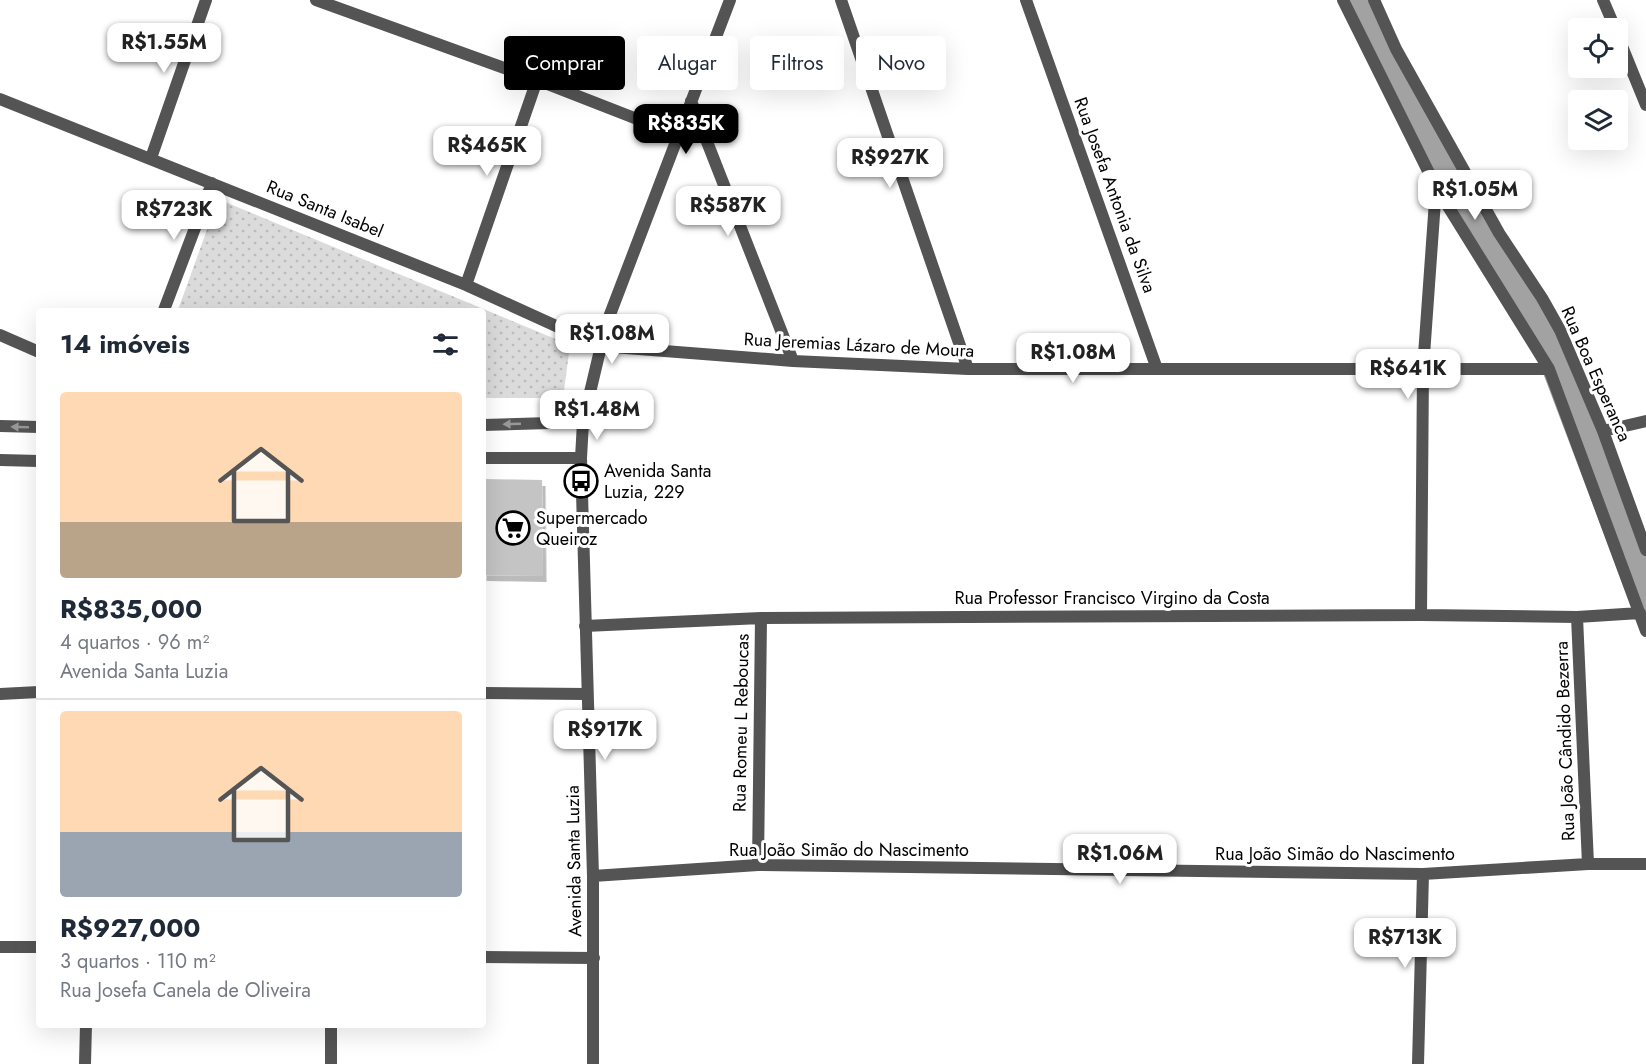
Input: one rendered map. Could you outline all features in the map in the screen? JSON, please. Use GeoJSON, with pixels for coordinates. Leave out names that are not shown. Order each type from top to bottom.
{"type":"FeatureCollection","features":[{"type":"Feature","properties":{"kind":"street"},"geometry":{"type":"LineString","coordinates":[[151,158],[206,0]]}},
{"type":"Feature","properties":{"kind":"street"},"geometry":{"type":"LineString","coordinates":[[316,0],[350,6],[504,67]]}},
{"type":"Feature","properties":{"kind":"street","name":"Avenida Santa Luzia"},"geometry":{"type":"LineString","coordinates":[[593,1064],[594,958],[580,458],[584,422],[606,325],[730,0]]}},
{"type":"Feature","properties":{"kind":"street"},"geometry":{"type":"LineString","coordinates":[[841,0],[968,369]]}},
{"type":"Feature","properties":{"kind":"street","name":"Rua Josefa Antonia da Silva"},"geometry":{"type":"LineString","coordinates":[[1026,0],[1157,369]]}},
{"type":"Feature","properties":{"kind":"street"},"geometry":{"type":"LineString","coordinates":[[1343,0],[1436,187],[1549,369],[1646,631]]}},
{"type":"Feature","properties":{"kind":"street","name":"Rua Boa Esperanca"},"geometry":{"type":"LineString","coordinates":[[1374,0],[1396,49],[1487,213],[1560,330],[1603,430],[1646,550]]}},
{"type":"Feature","properties":{"kind":"street"},"geometry":{"type":"LineString","coordinates":[[1603,0],[1611,18]]}},
{"type":"Feature","properties":{"kind":"street"},"geometry":{"type":"LineString","coordinates":[[1628,61],[1646,105]]}},
{"type":"Feature","properties":{"kind":"street"},"geometry":{"type":"LineString","coordinates":[[466,285],[534,90]]}},
{"type":"Feature","properties":{"kind":"street"},"geometry":{"type":"LineString","coordinates":[[563,90],[678,135]]}},
{"type":"Feature","properties":{"kind":"street","name":"Rua Santa Isabel"},"geometry":{"type":"LineString","coordinates":[[0,99],[466,285],[600,346]]}},
{"type":"Feature","properties":{"kind":"street"},"geometry":{"type":"LineString","coordinates":[[691,101],[793,361]]}},
{"type":"Feature","properties":{"kind":"street"},"geometry":{"type":"LineString","coordinates":[[165,308],[212,183]]}},
{"type":"Feature","properties":{"kind":"street"},"geometry":{"type":"LineString","coordinates":[[1421,615],[1423,369],[1436,187]]}},
{"type":"Feature","properties":{"kind":"street"},"geometry":{"type":"LineString","coordinates":[[0,335],[36,351]]}},
{"type":"Feature","properties":{"kind":"street","name":"Rua Jeremias Lázaro de Moura"},"geometry":{"type":"LineString","coordinates":[[600,346],[793,361],[968,369],[1549,369]]}},
{"type":"Feature","properties":{"kind":"street"},"geometry":{"type":"LineString","coordinates":[[1603,430],[1646,421]]}},
{"type":"Feature","properties":{"kind":"street"},"geometry":{"type":"LineString","coordinates":[[486,425],[584,422]]}},
{"type":"Feature","properties":{"kind":"street"},"geometry":{"type":"LineString","coordinates":[[0,426],[36,427]]}},
{"type":"Feature","properties":{"kind":"street"},"geometry":{"type":"LineString","coordinates":[[486,458],[580,458]]}},
{"type":"Feature","properties":{"kind":"street"},"geometry":{"type":"LineString","coordinates":[[0,460],[36,461]]}},
{"type":"Feature","properties":{"kind":"street","name":"Rua Professor Francisco Virgino da Costa"},"geometry":{"type":"LineString","coordinates":[[585,626],[761,618],[1421,615],[1577,617],[1640,613]]}},
{"type":"Feature","properties":{"kind":"street","name":"Rua João Cândido Bezerra"},"geometry":{"type":"LineString","coordinates":[[1577,617],[1588,864]]}},
{"type":"Feature","properties":{"kind":"street","name":"Rua Romeu L Reboucas"},"geometry":{"type":"LineString","coordinates":[[758,865],[761,618]]}},
{"type":"Feature","properties":{"kind":"street"},"geometry":{"type":"LineString","coordinates":[[0,694],[36,692]]}},
{"type":"Feature","properties":{"kind":"street"},"geometry":{"type":"LineString","coordinates":[[486,693],[586,694]]}},
{"type":"Feature","properties":{"kind":"street","name":"Rua João Simão do Nascimento"},"geometry":{"type":"LineString","coordinates":[[592,876],[758,865],[1423,874],[1588,864],[1646,864]]}},
{"type":"Feature","properties":{"kind":"street"},"geometry":{"type":"LineString","coordinates":[[1418,1064],[1423,874]]}},
{"type":"Feature","properties":{"kind":"street"},"geometry":{"type":"LineString","coordinates":[[0,947],[36,947]]}},
{"type":"Feature","properties":{"kind":"street"},"geometry":{"type":"LineString","coordinates":[[486,957],[594,958]]}},
{"type":"Feature","properties":{"kind":"street"},"geometry":{"type":"LineString","coordinates":[[85,1064],[86,1028]]}},
{"type":"Feature","properties":{"kind":"street"},"geometry":{"type":"LineString","coordinates":[[331,1028],[331,1064]]}},
{"type":"Feature","properties":{"kind":"shaded area"},"geometry":{"type":"Polygon","coordinates":[[[218,199],[481,308],[179,308],[218,199]]]}},
{"type":"Feature","properties":{"kind":"shaded area"},"geometry":{"type":"Polygon","coordinates":[[[486,310],[570,345],[563,398],[486,398],[486,310]]]}},
{"type":"Feature","properties":{"kind":"building","name":"Supermercado Queiroz"},"geometry":{"type":"Polygon","coordinates":[[[486,479],[542,480],[543,576],[486,575],[486,479]]]}},
{"type":"Feature","properties":{"kind":"waterway"},"geometry":{"type":"LineString","coordinates":[[1356,0],[1421,131],[1551,349],[1646,600]]}},
{"type":"Feature","properties":{"kind":"place","name":"Avenida Santa Luzia, 229"},"geometry":{"type":"Point","coordinates":[581,481]}},
{"type":"Feature","properties":{"kind":"place","name":"Supermercado Queiroz"},"geometry":{"type":"Point","coordinates":[513,528]}}]}
